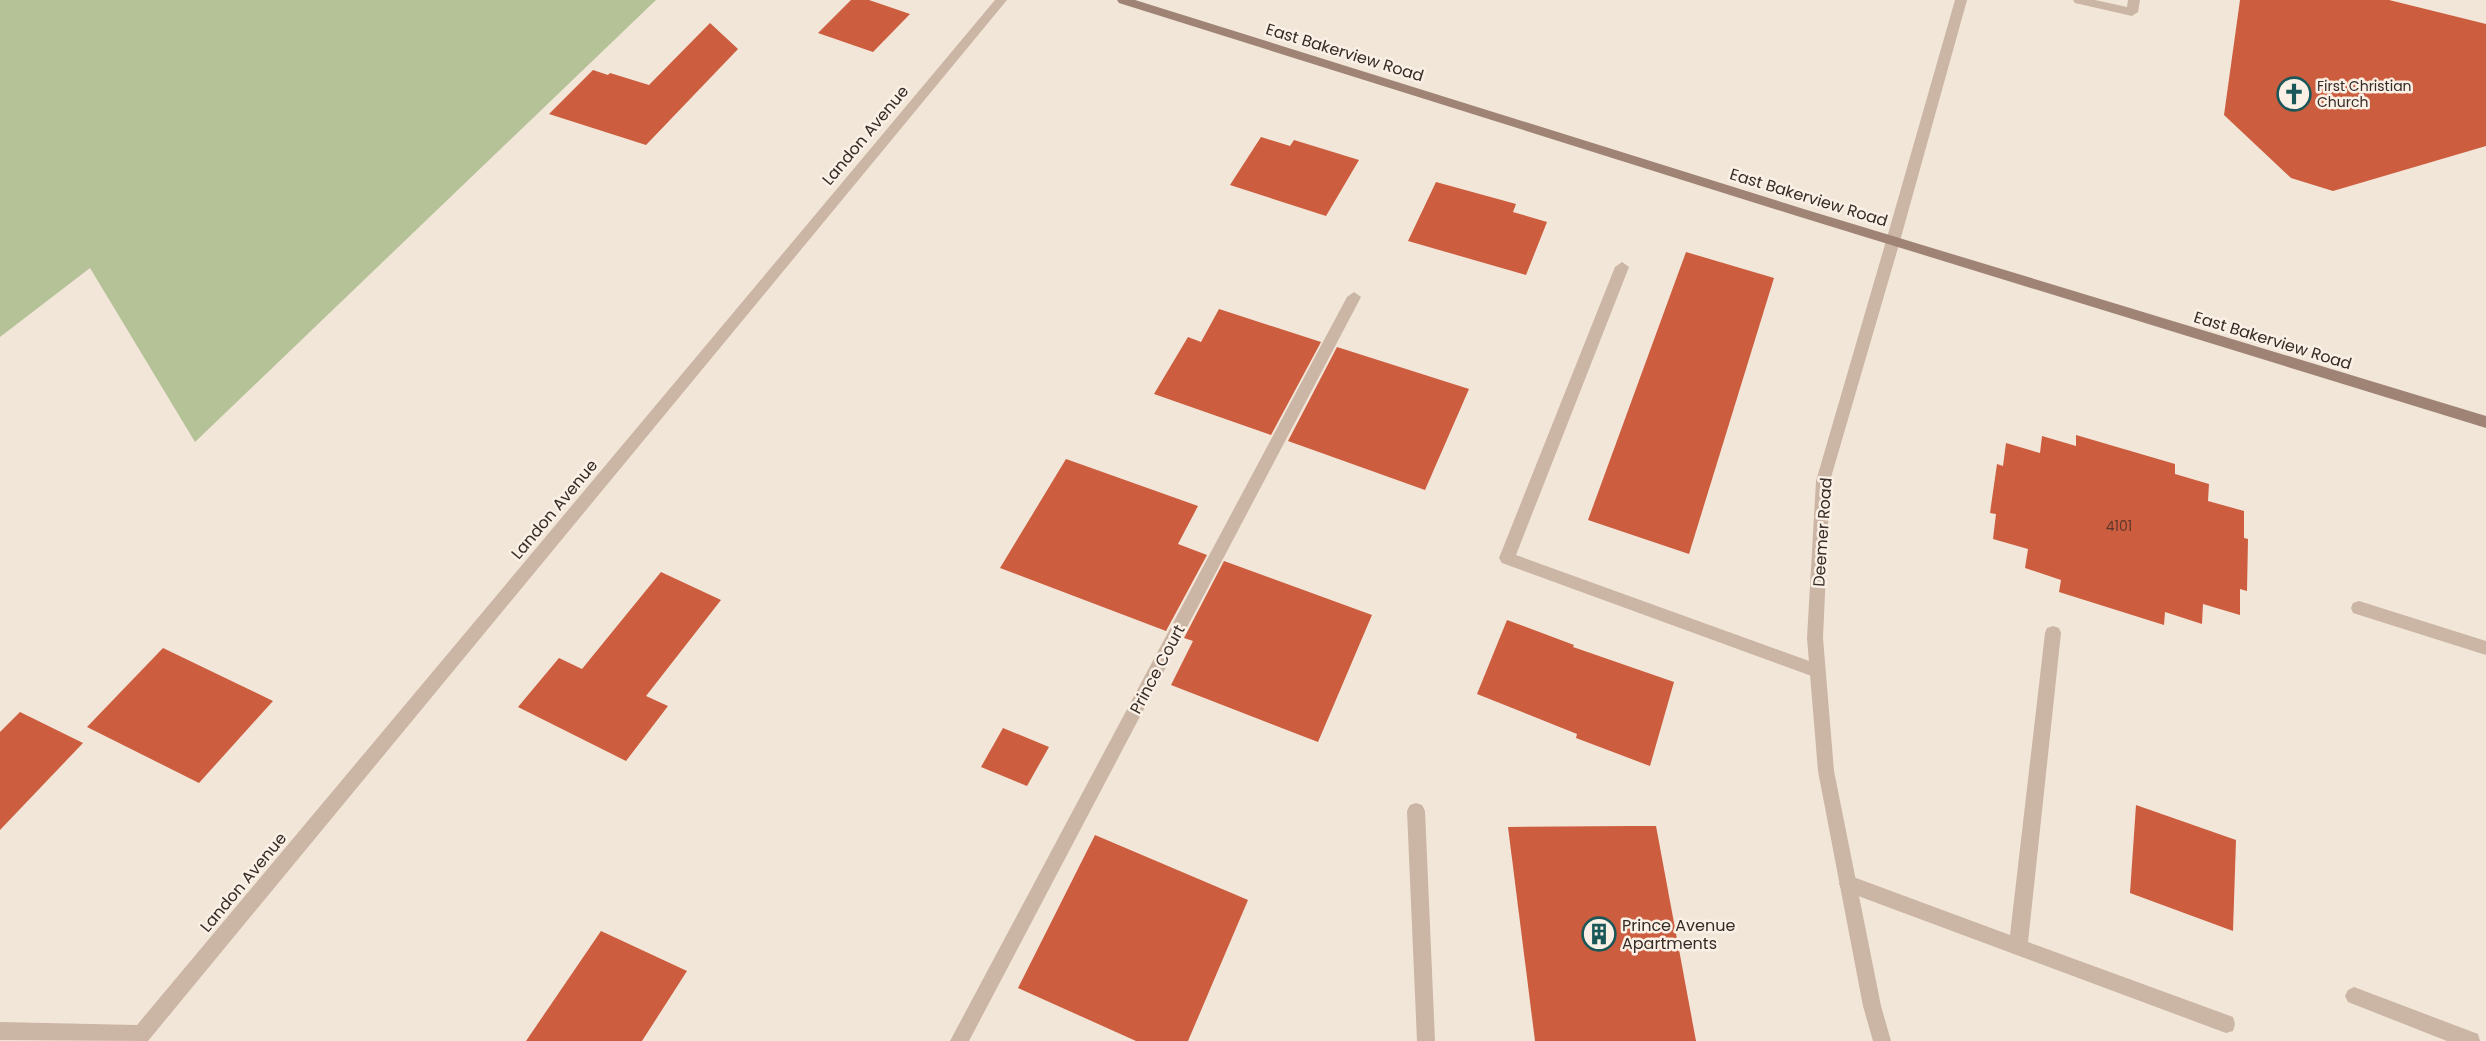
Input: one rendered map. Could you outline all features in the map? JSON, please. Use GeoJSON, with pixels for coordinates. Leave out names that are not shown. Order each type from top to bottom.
{"type":"FeatureCollection","features":[{"type":"Feature","properties":{"kind":"main road","name":"East Bakerview Road"},"geometry":{"type":"LineString","coordinates":[[1123,0],[1893,241],[2486,422]]}},
{"type":"Feature","properties":{"kind":"street","name":"Landon Avenue"},"geometry":{"type":"LineString","coordinates":[[138,1039],[1001,0]]}},
{"type":"Feature","properties":{"kind":"street","name":"Deemer Road"},"geometry":{"type":"LineString","coordinates":[[1882,1041],[1872,1006],[1826,771],[1815,638],[1823,482],[1961,0]]}},
{"type":"Feature","properties":{"kind":"street"},"geometry":{"type":"LineString","coordinates":[[2079,0],[2132,12],[2134,0]]}},
{"type":"Feature","properties":{"kind":"street"},"geometry":{"type":"LineString","coordinates":[[1622,267],[1507,558],[1817,671]]}},
{"type":"Feature","properties":{"kind":"street","name":"Prince Court"},"geometry":{"type":"LineString","coordinates":[[959,1041],[1354,297]]}},
{"type":"Feature","properties":{"kind":"street"},"geometry":{"type":"LineString","coordinates":[[2359,608],[2486,648]]}},
{"type":"Feature","properties":{"kind":"street"},"geometry":{"type":"LineString","coordinates":[[2018,947],[2053,633]]}},
{"type":"Feature","properties":{"kind":"street"},"geometry":{"type":"LineString","coordinates":[[1416,811],[1426,1041]]}},
{"type":"Feature","properties":{"kind":"street"},"geometry":{"type":"LineString","coordinates":[[1848,884],[2226,1024]]}},
{"type":"Feature","properties":{"kind":"street"},"geometry":{"type":"LineString","coordinates":[[2354,996],[2471,1041]]}},
{"type":"Feature","properties":{"kind":"street"},"geometry":{"type":"LineString","coordinates":[[0,1031],[138,1039]]}},
{"type":"Feature","properties":{"kind":"green space"},"geometry":{"type":"Polygon","coordinates":[[[0,0],[656,0],[195,442],[90,268],[0,337],[0,0]]]}},
{"type":"Feature","properties":{"kind":"building"},"geometry":{"type":"Polygon","coordinates":[[[851,0],[869,0],[910,14],[873,52],[818,33],[851,0]]]}},
{"type":"Feature","properties":{"kind":"building","name":"First Christian Church"},"geometry":{"type":"Polygon","coordinates":[[[2240,0],[2389,0],[2486,24],[2486,146],[2333,191],[2291,178],[2224,115],[2240,0]]]}},
{"type":"Feature","properties":{"kind":"building"},"geometry":{"type":"Polygon","coordinates":[[[710,23],[738,49],[646,145],[549,114],[593,70],[649,85],[710,23]]]}},
{"type":"Feature","properties":{"kind":"building"},"geometry":{"type":"Polygon","coordinates":[[[1261,137],[1290,146],[1294,140],[1359,160],[1326,216],[1230,185],[1261,137]]]}},
{"type":"Feature","properties":{"kind":"building"},"geometry":{"type":"Polygon","coordinates":[[[1436,182],[1516,204],[1513,212],[1547,222],[1526,275],[1408,241],[1436,182]]]}},
{"type":"Feature","properties":{"kind":"building"},"geometry":{"type":"Polygon","coordinates":[[[1686,252],[1774,278],[1689,554],[1588,520],[1686,252]]]}},
{"type":"Feature","properties":{"kind":"building"},"geometry":{"type":"Polygon","coordinates":[[[1219,309],[1321,342],[1271,435],[1154,394],[1188,337],[1201,342],[1219,309]]]}},
{"type":"Feature","properties":{"kind":"building"},"geometry":{"type":"Polygon","coordinates":[[[1337,347],[1469,389],[1425,490],[1288,441],[1337,347]]]}},
{"type":"Feature","properties":{"kind":"building"},"geometry":{"type":"Polygon","coordinates":[[[2076,435],[2175,464],[2175,474],[2209,484],[2208,501],[2244,511],[2244,538],[2248,539],[2247,591],[2240,589],[2240,615],[2203,604],[2202,624],[2165,612],[2164,625],[2059,592],[2061,580],[2025,568],[2028,549],[1993,539],[1996,514],[1990,513],[1997,464],[2003,466],[2006,443],[2040,453],[2042,436],[2076,446],[2076,435]]]}},
{"type":"Feature","properties":{"kind":"building"},"geometry":{"type":"Polygon","coordinates":[[[1066,459],[1198,506],[1178,544],[1207,555],[1166,631],[1000,568],[1066,459]]]}},
{"type":"Feature","properties":{"kind":"building"},"geometry":{"type":"Polygon","coordinates":[[[1224,561],[1372,615],[1318,742],[1171,685],[1193,641],[1184,638],[1224,561]]]}},
{"type":"Feature","properties":{"kind":"building"},"geometry":{"type":"Polygon","coordinates":[[[661,572],[721,600],[646,696],[668,706],[626,761],[518,707],[559,658],[582,669],[661,572]]]}},
{"type":"Feature","properties":{"kind":"building"},"geometry":{"type":"Polygon","coordinates":[[[1507,620],[1574,645],[1573,647],[1674,682],[1650,766],[1576,738],[1577,734],[1477,694],[1507,620]]]}},
{"type":"Feature","properties":{"kind":"building"},"geometry":{"type":"Polygon","coordinates":[[[163,648],[273,701],[199,783],[87,727],[163,648]]]}},
{"type":"Feature","properties":{"kind":"building"},"geometry":{"type":"Polygon","coordinates":[[[20,712],[83,743],[0,830],[0,732],[20,712]]]}},
{"type":"Feature","properties":{"kind":"building"},"geometry":{"type":"Polygon","coordinates":[[[1003,728],[1049,747],[1027,786],[981,767],[1003,728]]]}},
{"type":"Feature","properties":{"kind":"building"},"geometry":{"type":"Polygon","coordinates":[[[2136,805],[2236,840],[2233,931],[2130,893],[2136,805]]]}},
{"type":"Feature","properties":{"kind":"building","name":"Prince Avenue Apartments"},"geometry":{"type":"Polygon","coordinates":[[[1656,826],[1696,1041],[1535,1041],[1508,827],[1656,826]]]}},
{"type":"Feature","properties":{"kind":"building"},"geometry":{"type":"Polygon","coordinates":[[[1095,835],[1248,900],[1188,1041],[1136,1041],[1018,988],[1095,835]]]}},
{"type":"Feature","properties":{"kind":"building"},"geometry":{"type":"Polygon","coordinates":[[[601,931],[687,971],[642,1041],[526,1041],[601,931]]]}},
{"type":"Feature","properties":{"kind":"place","name":"First Christian Church"},"geometry":{"type":"Point","coordinates":[2294,94]}},
{"type":"Feature","properties":{"kind":"place","name":"Prince Avenue Apartments"},"geometry":{"type":"Point","coordinates":[1599,934]}}]}
